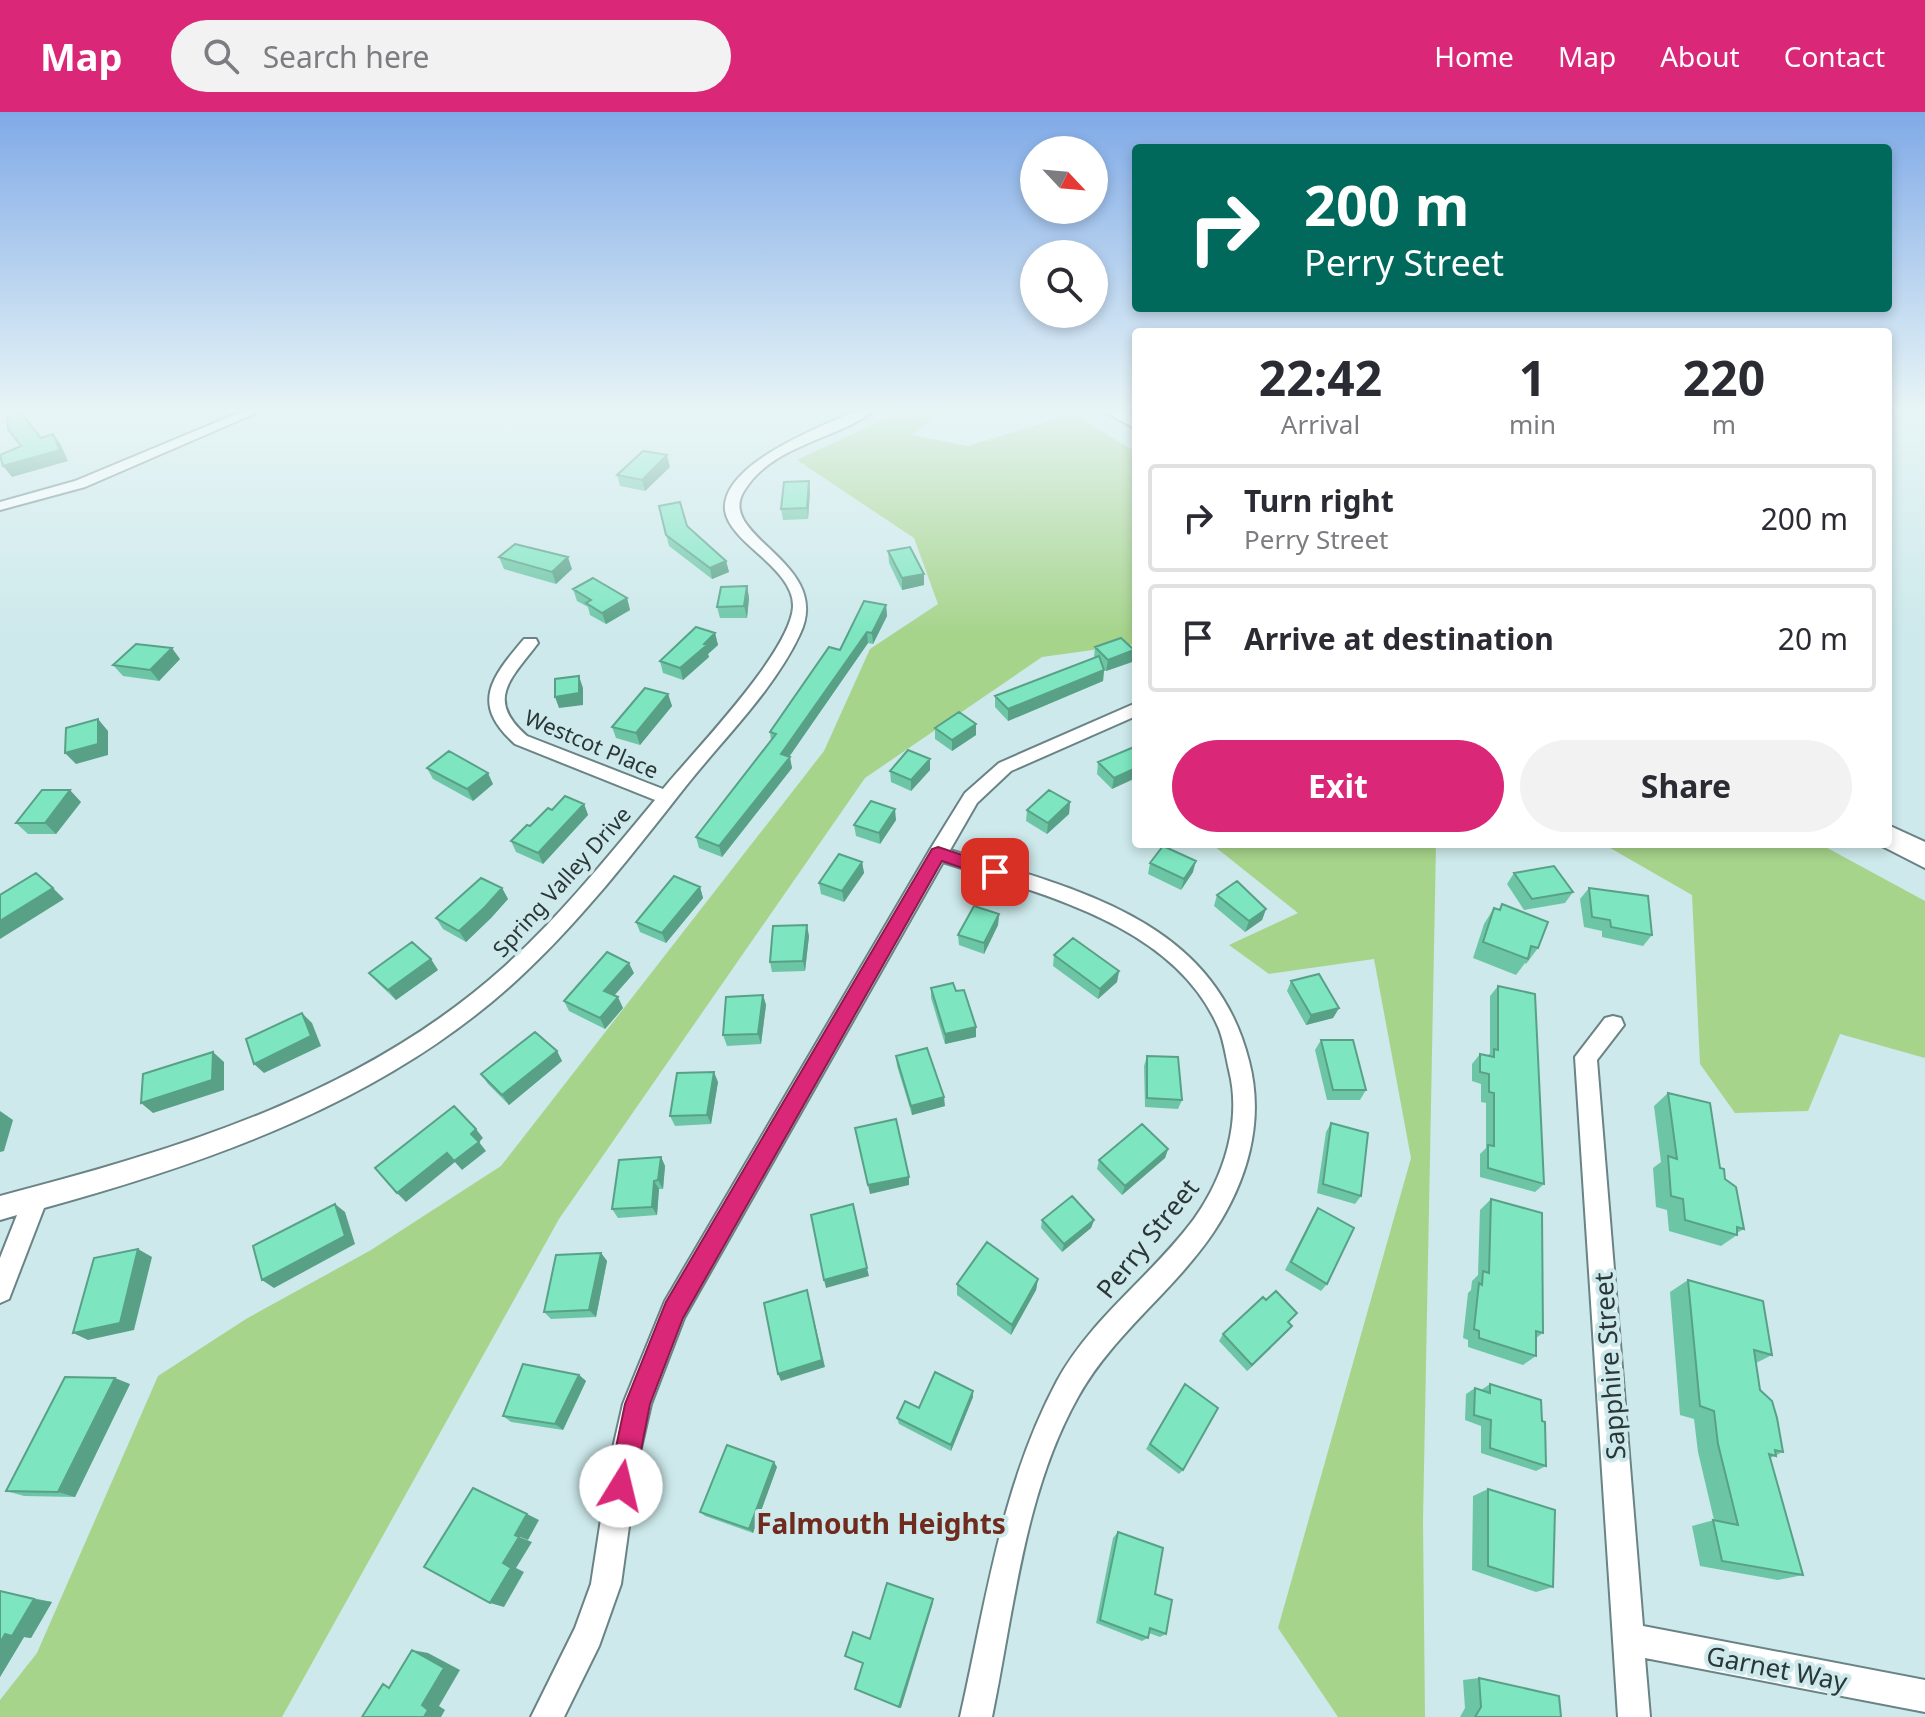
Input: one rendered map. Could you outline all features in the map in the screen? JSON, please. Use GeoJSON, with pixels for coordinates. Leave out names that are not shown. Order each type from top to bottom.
{"type":"FeatureCollection","features":[{"type":"Feature","properties":{"kind":"main road"},"geometry":{"type":"LineString","coordinates":[[1892,838],[1925,856]]}},
{"type":"Feature","properties":{"kind":"street"},"geometry":{"type":"LineString","coordinates":[[0,506],[80,484]]}},
{"type":"Feature","properties":{"kind":"street","name":"Spring Valley Drive"},"geometry":{"type":"LineString","coordinates":[[0,1208],[171,1161],[320,1101],[416,1046],[509,976],[546,939],[666,797],[749,692],[799,621],[800,594],[795,581],[787,570],[748,540],[737,525],[733,511],[739,489],[744,484]]}},
{"type":"Feature","properties":{"kind":"street","name":"Westcot Place"},"geometry":{"type":"LineString","coordinates":[[530,643],[496,692],[495,708],[508,731],[521,740],[666,797]]}},
{"type":"Feature","properties":{"kind":"street"},"geometry":{"type":"LineString","coordinates":[[547,1717],[588,1635],[606,1584],[616,1535],[624,1461],[637,1404],[674,1310],[938,853],[971,798],[1005,767],[1132,711]]}},
{"type":"Feature","properties":{"kind":"street","name":"Perry Street"},"geometry":{"type":"LineString","coordinates":[[938,853],[1081,901],[1119,918],[1179,957],[1209,991],[1232,1030],[1241,1065],[1246,1105],[1236,1161],[1217,1205],[1099,1342],[1069,1385],[1049,1424],[1019,1515],[976,1717]]}},
{"type":"Feature","properties":{"kind":"street","name":"Sapphire Street"},"geometry":{"type":"LineString","coordinates":[[1613,1025],[1586,1057],[1634,1717]]}},
{"type":"Feature","properties":{"kind":"street"},"geometry":{"type":"LineString","coordinates":[[0,1290],[36,1198]]}},
{"type":"Feature","properties":{"kind":"street","name":"Garnet Way"},"geometry":{"type":"LineString","coordinates":[[1628,1639],[1925,1696]]}},
{"type":"Feature","properties":{"kind":"green space"},"geometry":{"type":"Polygon","coordinates":[[[833,484],[1132,484],[1132,645],[1042,657],[865,778],[559,1219],[282,1717],[0,1717],[0,1700],[37,1653],[158,1376],[246,1319],[371,1250],[501,1166],[824,751],[870,649],[938,604],[914,538],[833,484]]]}},
{"type":"Feature","properties":{"kind":"green space"},"geometry":{"type":"Polygon","coordinates":[[[1217,848],[1436,848],[1423,1521],[1425,1717],[1338,1717],[1278,1628],[1411,1158],[1374,959],[1269,974],[1229,945],[1298,913],[1217,848]]]}},
{"type":"Feature","properties":{"kind":"green space"},"geometry":{"type":"Polygon","coordinates":[[[1610,848],[1827,848],[1925,901],[1925,1058],[1840,1034],[1808,1111],[1735,1113],[1700,1064],[1692,895],[1610,848]]]}},
{"type":"Feature","properties":{"kind":"building"},"geometry":{"type":"Polygon","coordinates":[[[784,484],[809,484],[807,508],[781,509],[784,484]]]}},
{"type":"Feature","properties":{"kind":"building"},"geometry":{"type":"Polygon","coordinates":[[[680,502],[687,526],[726,561],[710,568],[666,535],[659,506],[680,502]]]}},
{"type":"Feature","properties":{"kind":"building"},"geometry":{"type":"Polygon","coordinates":[[[515,544],[568,557],[552,572],[499,557],[515,544]]]}},
{"type":"Feature","properties":{"kind":"building"},"geometry":{"type":"Polygon","coordinates":[[[910,547],[924,574],[902,578],[888,551],[910,547]]]}},
{"type":"Feature","properties":{"kind":"building"},"geometry":{"type":"Polygon","coordinates":[[[593,578],[627,598],[602,613],[586,603],[591,600],[573,589],[593,578]]]}},
{"type":"Feature","properties":{"kind":"building"},"geometry":{"type":"Polygon","coordinates":[[[747,586],[744,606],[717,607],[721,587],[747,586]]]}},
{"type":"Feature","properties":{"kind":"building"},"geometry":{"type":"Polygon","coordinates":[[[864,601],[886,605],[872,633],[867,632],[781,754],[790,757],[719,846],[696,837],[776,734],[770,732],[829,647],[840,650],[864,601]]]}},
{"type":"Feature","properties":{"kind":"building"},"geometry":{"type":"Polygon","coordinates":[[[696,627],[715,633],[704,644],[707,645],[680,668],[660,661],[696,627]]]}},
{"type":"Feature","properties":{"kind":"building"},"geometry":{"type":"Polygon","coordinates":[[[1121,638],[1132,651],[1108,660],[1095,647],[1121,638]]]}},
{"type":"Feature","properties":{"kind":"building"},"geometry":{"type":"Polygon","coordinates":[[[136,644],[172,648],[150,670],[113,665],[136,644]]]}},
{"type":"Feature","properties":{"kind":"building"},"geometry":{"type":"Polygon","coordinates":[[[1099,656],[1104,670],[1008,709],[995,696],[1099,656]]]}},
{"type":"Feature","properties":{"kind":"building"},"geometry":{"type":"Polygon","coordinates":[[[579,676],[579,693],[555,697],[555,679],[579,676]]]}},
{"type":"Feature","properties":{"kind":"building"},"geometry":{"type":"Polygon","coordinates":[[[645,688],[668,694],[636,733],[612,727],[645,688]]]}},
{"type":"Feature","properties":{"kind":"building"},"geometry":{"type":"Polygon","coordinates":[[[959,712],[976,724],[952,740],[935,728],[959,712]]]}},
{"type":"Feature","properties":{"kind":"building"},"geometry":{"type":"Polygon","coordinates":[[[98,719],[98,744],[65,753],[66,728],[98,719]]]}},
{"type":"Feature","properties":{"kind":"building"},"geometry":{"type":"Polygon","coordinates":[[[1132,748],[1132,770],[1114,778],[1098,762],[1132,748]]]}},
{"type":"Feature","properties":{"kind":"building"},"geometry":{"type":"Polygon","coordinates":[[[908,750],[930,759],[911,780],[890,771],[908,750]]]}},
{"type":"Feature","properties":{"kind":"building"},"geometry":{"type":"Polygon","coordinates":[[[449,751],[488,773],[467,789],[427,768],[449,751]]]}},
{"type":"Feature","properties":{"kind":"building"},"geometry":{"type":"Polygon","coordinates":[[[42,790],[70,790],[45,823],[16,823],[42,790]]]}},
{"type":"Feature","properties":{"kind":"building"},"geometry":{"type":"Polygon","coordinates":[[[1049,790],[1070,802],[1048,823],[1027,810],[1049,790]]]}},
{"type":"Feature","properties":{"kind":"building"},"geometry":{"type":"Polygon","coordinates":[[[565,796],[584,804],[538,853],[511,841],[548,808],[552,810],[565,796]]]}},
{"type":"Feature","properties":{"kind":"building"},"geometry":{"type":"Polygon","coordinates":[[[871,801],[895,809],[879,833],[854,825],[871,801]]]}},
{"type":"Feature","properties":{"kind":"building"},"geometry":{"type":"Polygon","coordinates":[[[1161,848],[1196,861],[1184,879],[1150,863],[1161,848]]]}},
{"type":"Feature","properties":{"kind":"building"},"geometry":{"type":"Polygon","coordinates":[[[839,854],[862,862],[842,891],[819,883],[839,854]]]}},
{"type":"Feature","properties":{"kind":"building"},"geometry":{"type":"Polygon","coordinates":[[[1554,866],[1573,892],[1532,899],[1514,873],[1554,866]]]}},
{"type":"Feature","properties":{"kind":"building"},"geometry":{"type":"Polygon","coordinates":[[[36,873],[53,888],[0,921],[0,895],[36,873]]]}},
{"type":"Feature","properties":{"kind":"building"},"geometry":{"type":"Polygon","coordinates":[[[674,876],[700,887],[662,933],[636,922],[674,876]]]}},
{"type":"Feature","properties":{"kind":"building"},"geometry":{"type":"Polygon","coordinates":[[[481,878],[502,888],[459,931],[436,918],[481,878]]]}},
{"type":"Feature","properties":{"kind":"building"},"geometry":{"type":"Polygon","coordinates":[[[1237,881],[1266,909],[1249,921],[1217,895],[1237,881]]]}},
{"type":"Feature","properties":{"kind":"building"},"geometry":{"type":"Polygon","coordinates":[[[1589,888],[1648,896],[1652,935],[1611,927],[1610,920],[1592,917],[1589,888]]]}},
{"type":"Feature","properties":{"kind":"building"},"geometry":{"type":"Polygon","coordinates":[[[1502,904],[1548,922],[1538,948],[1531,946],[1528,959],[1483,942],[1494,908],[1500,910],[1502,904]]]}},
{"type":"Feature","properties":{"kind":"building"},"geometry":{"type":"Polygon","coordinates":[[[974,906],[999,914],[984,943],[958,935],[974,906]]]}},
{"type":"Feature","properties":{"kind":"building"},"geometry":{"type":"Polygon","coordinates":[[[807,925],[803,961],[770,962],[773,926],[807,925]]]}},
{"type":"Feature","properties":{"kind":"building"},"geometry":{"type":"Polygon","coordinates":[[[1073,938],[1119,971],[1100,989],[1054,955],[1073,938]]]}},
{"type":"Feature","properties":{"kind":"building"},"geometry":{"type":"Polygon","coordinates":[[[412,942],[431,959],[388,990],[369,973],[412,942]]]}},
{"type":"Feature","properties":{"kind":"building"},"geometry":{"type":"Polygon","coordinates":[[[607,952],[629,963],[604,991],[618,997],[600,1018],[564,1001],[607,952]]]}},
{"type":"Feature","properties":{"kind":"building"},"geometry":{"type":"Polygon","coordinates":[[[1319,974],[1339,1008],[1311,1015],[1291,981],[1319,974]]]}},
{"type":"Feature","properties":{"kind":"building"},"geometry":{"type":"Polygon","coordinates":[[[953,983],[956,991],[964,990],[976,1027],[945,1034],[931,988],[953,983]]]}},
{"type":"Feature","properties":{"kind":"building"},"geometry":{"type":"Polygon","coordinates":[[[1498,986],[1535,994],[1544,1184],[1488,1168],[1488,1145],[1494,1146],[1494,1093],[1489,1092],[1489,1074],[1480,1072],[1480,1054],[1494,1057],[1494,1049],[1498,1050],[1498,986]]]}},
{"type":"Feature","properties":{"kind":"building"},"geometry":{"type":"Polygon","coordinates":[[[763,995],[758,1034],[723,1035],[726,997],[763,995]]]}},
{"type":"Feature","properties":{"kind":"building"},"geometry":{"type":"Polygon","coordinates":[[[302,1013],[311,1036],[254,1064],[246,1039],[302,1013]]]}},
{"type":"Feature","properties":{"kind":"building"},"geometry":{"type":"Polygon","coordinates":[[[535,1032],[557,1051],[502,1095],[481,1074],[535,1032]]]}},
{"type":"Feature","properties":{"kind":"building"},"geometry":{"type":"Polygon","coordinates":[[[1321,1040],[1353,1040],[1366,1090],[1333,1090],[1321,1040]]]}},
{"type":"Feature","properties":{"kind":"building"},"geometry":{"type":"Polygon","coordinates":[[[927,1048],[944,1097],[911,1106],[896,1056],[927,1048]]]}},
{"type":"Feature","properties":{"kind":"building"},"geometry":{"type":"Polygon","coordinates":[[[213,1052],[212,1080],[141,1103],[143,1074],[213,1052]]]}},
{"type":"Feature","properties":{"kind":"building"},"geometry":{"type":"Polygon","coordinates":[[[1147,1056],[1178,1057],[1182,1100],[1147,1098],[1147,1056]]]}},
{"type":"Feature","properties":{"kind":"building"},"geometry":{"type":"Polygon","coordinates":[[[714,1072],[707,1115],[670,1116],[677,1073],[714,1072]]]}},
{"type":"Feature","properties":{"kind":"building"},"geometry":{"type":"Polygon","coordinates":[[[1668,1093],[1710,1103],[1720,1168],[1724,1169],[1725,1179],[1736,1187],[1744,1229],[1737,1227],[1737,1235],[1685,1220],[1683,1199],[1671,1196],[1668,1156],[1677,1159],[1668,1093]]]}},
{"type":"Feature","properties":{"kind":"building"},"geometry":{"type":"Polygon","coordinates":[[[454,1106],[476,1129],[471,1134],[479,1142],[454,1161],[447,1153],[397,1193],[375,1168],[454,1106]]]}},
{"type":"Feature","properties":{"kind":"building"},"geometry":{"type":"Polygon","coordinates":[[[896,1119],[909,1177],[868,1185],[855,1128],[896,1119]]]}},
{"type":"Feature","properties":{"kind":"building"},"geometry":{"type":"Polygon","coordinates":[[[1331,1123],[1368,1133],[1361,1196],[1323,1184],[1331,1123]]]}},
{"type":"Feature","properties":{"kind":"building"},"geometry":{"type":"Polygon","coordinates":[[[1142,1124],[1168,1149],[1125,1186],[1099,1160],[1142,1124]]]}},
{"type":"Feature","properties":{"kind":"building"},"geometry":{"type":"Polygon","coordinates":[[[661,1157],[658,1180],[654,1181],[652,1207],[612,1209],[619,1160],[661,1157]]]}},
{"type":"Feature","properties":{"kind":"building"},"geometry":{"type":"Polygon","coordinates":[[[1072,1196],[1094,1220],[1064,1244],[1042,1220],[1072,1196]]]}},
{"type":"Feature","properties":{"kind":"building"},"geometry":{"type":"Polygon","coordinates":[[[1491,1199],[1542,1213],[1543,1333],[1536,1331],[1536,1356],[1479,1338],[1479,1331],[1474,1329],[1479,1283],[1482,1285],[1483,1271],[1489,1273],[1491,1199]]]}},
{"type":"Feature","properties":{"kind":"building"},"geometry":{"type":"Polygon","coordinates":[[[335,1204],[345,1236],[262,1280],[253,1246],[335,1204]]]}},
{"type":"Feature","properties":{"kind":"building"},"geometry":{"type":"Polygon","coordinates":[[[853,1204],[867,1268],[824,1280],[811,1215],[853,1204]]]}},
{"type":"Feature","properties":{"kind":"building"},"geometry":{"type":"Polygon","coordinates":[[[1318,1208],[1354,1228],[1327,1284],[1291,1262],[1318,1208]]]}},
{"type":"Feature","properties":{"kind":"building"},"geometry":{"type":"Polygon","coordinates":[[[987,1242],[1038,1279],[1012,1325],[957,1284],[987,1242]]]}},
{"type":"Feature","properties":{"kind":"building"},"geometry":{"type":"Polygon","coordinates":[[[138,1249],[120,1323],[73,1333],[94,1258],[138,1249]]]}},
{"type":"Feature","properties":{"kind":"building"},"geometry":{"type":"Polygon","coordinates":[[[601,1253],[589,1310],[544,1312],[556,1255],[601,1253]]]}},
{"type":"Feature","properties":{"kind":"building"},"geometry":{"type":"Polygon","coordinates":[[[1688,1280],[1763,1301],[1772,1355],[1754,1350],[1760,1390],[1772,1401],[1783,1452],[1775,1450],[1776,1456],[1769,1454],[1803,1575],[1722,1561],[1713,1520],[1738,1525],[1718,1444],[1714,1411],[1700,1406],[1688,1280]]]}},
{"type":"Feature","properties":{"kind":"building"},"geometry":{"type":"Polygon","coordinates":[[[807,1290],[822,1360],[778,1374],[764,1303],[807,1290]]]}},
{"type":"Feature","properties":{"kind":"building"},"geometry":{"type":"Polygon","coordinates":[[[1276,1291],[1297,1313],[1288,1322],[1292,1326],[1252,1365],[1223,1334],[1263,1297],[1266,1300],[1276,1291]]]}},
{"type":"Feature","properties":{"kind":"building"},"geometry":{"type":"Polygon","coordinates":[[[523,1364],[579,1375],[555,1424],[503,1416],[523,1364]]]}},
{"type":"Feature","properties":{"kind":"building"},"geometry":{"type":"Polygon","coordinates":[[[935,1372],[973,1391],[951,1445],[897,1418],[905,1401],[919,1408],[935,1372]]]}},
{"type":"Feature","properties":{"kind":"building"},"geometry":{"type":"Polygon","coordinates":[[[65,1377],[115,1378],[58,1492],[6,1491],[65,1377]]]}},
{"type":"Feature","properties":{"kind":"building"},"geometry":{"type":"Polygon","coordinates":[[[1185,1384],[1218,1408],[1183,1470],[1150,1444],[1185,1384]]]}},
{"type":"Feature","properties":{"kind":"building"},"geometry":{"type":"Polygon","coordinates":[[[1490,1384],[1541,1400],[1546,1466],[1490,1448],[1491,1420],[1474,1415],[1475,1388],[1490,1393],[1490,1384]]]}},
{"type":"Feature","properties":{"kind":"building"},"geometry":{"type":"Polygon","coordinates":[[[727,1445],[774,1462],[749,1529],[700,1512],[727,1445]]]}},
{"type":"Feature","properties":{"kind":"building"},"geometry":{"type":"Polygon","coordinates":[[[473,1488],[527,1514],[515,1535],[519,1537],[503,1563],[511,1568],[490,1603],[424,1567],[473,1488]]]}},
{"type":"Feature","properties":{"kind":"building"},"geometry":{"type":"Polygon","coordinates":[[[1488,1489],[1555,1510],[1553,1587],[1488,1566],[1488,1489]]]}},
{"type":"Feature","properties":{"kind":"building"},"geometry":{"type":"Polygon","coordinates":[[[1118,1532],[1163,1548],[1155,1594],[1172,1600],[1166,1634],[1150,1628],[1148,1638],[1100,1620],[1118,1532]]]}},
{"type":"Feature","properties":{"kind":"building"},"geometry":{"type":"Polygon","coordinates":[[[887,1583],[933,1599],[899,1707],[855,1689],[863,1663],[845,1656],[853,1632],[870,1639],[887,1583]]]}},
{"type":"Feature","properties":{"kind":"building"},"geometry":{"type":"Polygon","coordinates":[[[0,1591],[34,1599],[12,1636],[5,1634],[0,1643],[0,1591]]]}},
{"type":"Feature","properties":{"kind":"building"},"geometry":{"type":"Polygon","coordinates":[[[412,1650],[444,1668],[422,1705],[428,1710],[424,1717],[362,1717],[383,1684],[389,1688],[412,1650]]]}},
{"type":"Feature","properties":{"kind":"building"},"geometry":{"type":"Polygon","coordinates":[[[1479,1678],[1559,1696],[1561,1717],[1475,1717],[1481,1707],[1479,1678]]]}},
{"type":"Feature","properties":{"kind":"district","name":"Falmouth Heights"},"geometry":{"type":"Point","coordinates":[881,1523]}},
{"type":"Feature","properties":{"kind":"route"},"geometry":{"type":"LineString","coordinates":[[621,1486],[637,1404],[674,1310],[938,853],[995,872]]}}]}
